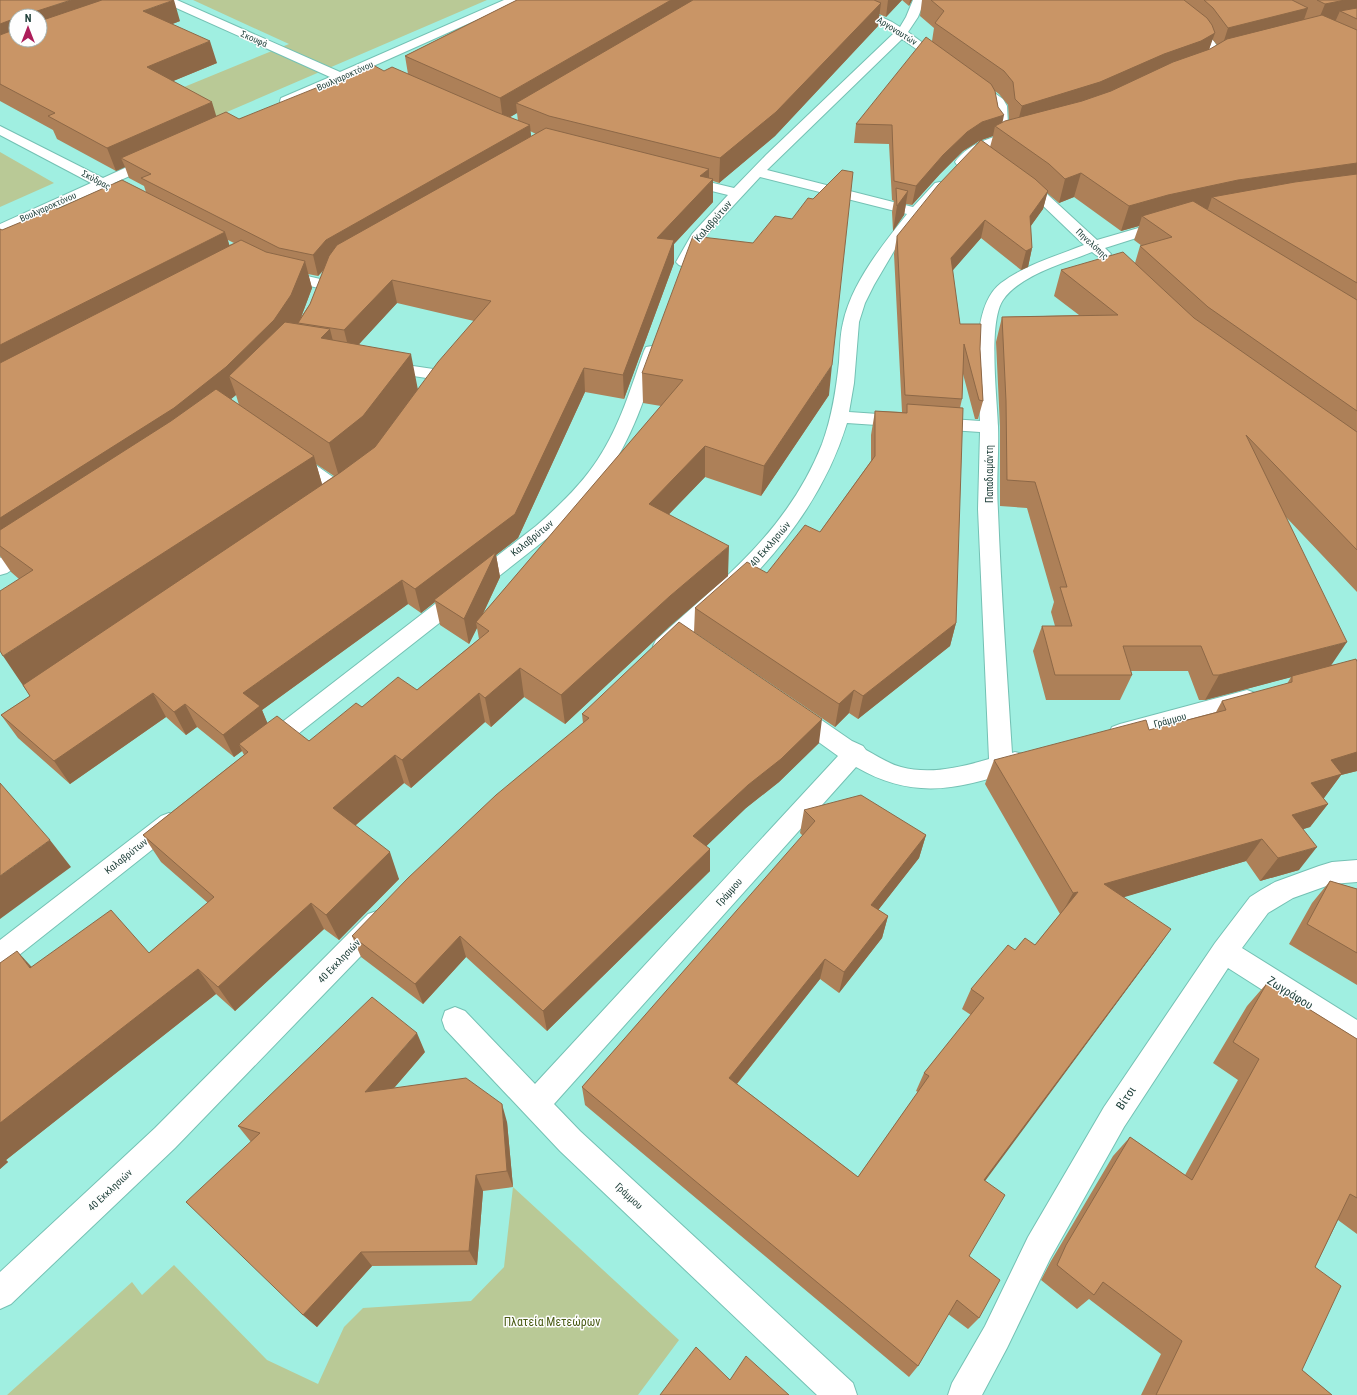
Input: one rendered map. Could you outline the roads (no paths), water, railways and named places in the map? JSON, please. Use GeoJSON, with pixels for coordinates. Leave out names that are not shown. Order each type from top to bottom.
{"type":"FeatureCollection","features":[{"type":"Feature","properties":{"kind":"street","name":"Σκουφά"},"geometry":{"type":"LineString","coordinates":[[167,0],[341,77]]}},
{"type":"Feature","properties":{"kind":"street","name":"Βουλγαροκτόνου"},"geometry":{"type":"LineString","coordinates":[[276,106],[514,0]]}},
{"type":"Feature","properties":{"kind":"street","name":"Αργοναυτών"},"geometry":{"type":"LineString","coordinates":[[836,0],[874,16],[902,32],[954,70]]}},
{"type":"Feature","properties":{"kind":"street","name":"Καλαβρύτων"},"geometry":{"type":"LineString","coordinates":[[678,279],[687,254],[699,235],[736,193],[757,172],[902,32],[912,17],[919,0]]}},
{"type":"Feature","properties":{"kind":"street"},"geometry":{"type":"LineString","coordinates":[[1160,0],[1192,26],[1208,42],[1215,52],[1215,57]]}},
{"type":"Feature","properties":{"kind":"street"},"geometry":{"type":"LineString","coordinates":[[1204,65],[1215,57],[1230,54]]}},
{"type":"Feature","properties":{"kind":"street"},"geometry":{"type":"LineString","coordinates":[[365,66],[379,73]]}},
{"type":"Feature","properties":{"kind":"street"},"geometry":{"type":"LineString","coordinates":[[967,79],[998,102],[1000,106],[1000,123],[1014,136]]}},
{"type":"Feature","properties":{"kind":"street","name":"Σκύδρας"},"geometry":{"type":"LineString","coordinates":[[0,130],[125,195]]}},
{"type":"Feature","properties":{"kind":"street","name":"40 Εκκλησιών"},"geometry":{"type":"LineString","coordinates":[[649,660],[687,639],[734,584],[762,556],[798,511],[820,471],[840,417],[851,322],[855,308],[865,286],[916,212],[967,157],[983,153],[994,141],[1035,130]]}},
{"type":"Feature","properties":{"kind":"street","name":"Βουλγαροκτόνου"},"geometry":{"type":"LineString","coordinates":[[0,229],[167,154]]}},
{"type":"Feature","properties":{"kind":"street","name":"Πηνελόπης"},"geometry":{"type":"LineString","coordinates":[[1008,171],[1037,193],[1115,266]]}},
{"type":"Feature","properties":{"kind":"street"},"geometry":{"type":"LineString","coordinates":[[757,172],[916,212]]}},
{"type":"Feature","properties":{"kind":"street"},"geometry":{"type":"LineString","coordinates":[[669,176],[736,193]]}},
{"type":"Feature","properties":{"kind":"street"},"geometry":{"type":"LineString","coordinates":[[0,214],[14,222]]}},
{"type":"Feature","properties":{"kind":"street","name":"Παπαδιαμάντη"},"geometry":{"type":"LineString","coordinates":[[1001,765],[989,549],[986,348],[990,314],[994,302],[1005,287],[1022,276],[1094,246],[1179,221]]}},
{"type":"Feature","properties":{"kind":"street"},"geometry":{"type":"LineString","coordinates":[[266,268],[287,277],[323,285]]}},
{"type":"Feature","properties":{"kind":"street","name":"Καλαβρύτων"},"geometry":{"type":"LineString","coordinates":[[256,755],[543,531],[572,504],[598,472],[617,441],[635,400],[658,333]]}},
{"type":"Feature","properties":{"kind":"street"},"geometry":{"type":"LineString","coordinates":[[426,395],[452,360]]}},
{"type":"Feature","properties":{"kind":"street"},"geometry":{"type":"LineString","coordinates":[[372,364],[440,376]]}},
{"type":"Feature","properties":{"kind":"street"},"geometry":{"type":"LineString","coordinates":[[840,417],[988,427]]}},
{"type":"Feature","properties":{"kind":"street"},"geometry":{"type":"LineString","coordinates":[[281,450],[340,491]]}},
{"type":"Feature","properties":{"kind":"street"},"geometry":{"type":"LineString","coordinates":[[0,568],[47,537]]}},
{"type":"Feature","properties":{"kind":"street","name":"Γράμμου"},"geometry":{"type":"LineString","coordinates":[[1099,739],[1266,694]]}},
{"type":"Feature","properties":{"kind":"street"},"geometry":{"type":"LineString","coordinates":[[777,701],[855,753],[883,770],[895,775],[917,779],[950,778],[1031,757]]}},
{"type":"Feature","properties":{"kind":"street","name":"Γράμμου"},"geometry":{"type":"LineString","coordinates":[[841,1395],[570,1141],[535,1104],[855,753]]}},
{"type":"Feature","properties":{"kind":"street","name":"Καλαβρύτων"},"geometry":{"type":"LineString","coordinates":[[0,955],[181,814]]}},
{"type":"Feature","properties":{"kind":"street","name":"Βίτσι"},"geometry":{"type":"LineString","coordinates":[[964,1395],[996,1337],[1039,1248],[1114,1117],[1224,951],[1259,905],[1270,898],[1284,890],[1319,877],[1332,873],[1357,871]]}},
{"type":"Feature","properties":{"kind":"street","name":"40 Εκκλησιών"},"geometry":{"type":"LineString","coordinates":[[0,1293],[165,1138],[390,908]]}},
{"type":"Feature","properties":{"kind":"street","name":"Ζωγράφου"},"geometry":{"type":"LineString","coordinates":[[1224,951],[1357,1035]]}},
{"type":"Feature","properties":{"kind":"street"},"geometry":{"type":"LineString","coordinates":[[455,1020],[535,1104]]}},
{"type":"Feature","properties":{"kind":"park label","name":"Πλατεία Μετεώρων"},"geometry":{"type":"Point","coordinates":[552,1322]}}]}
